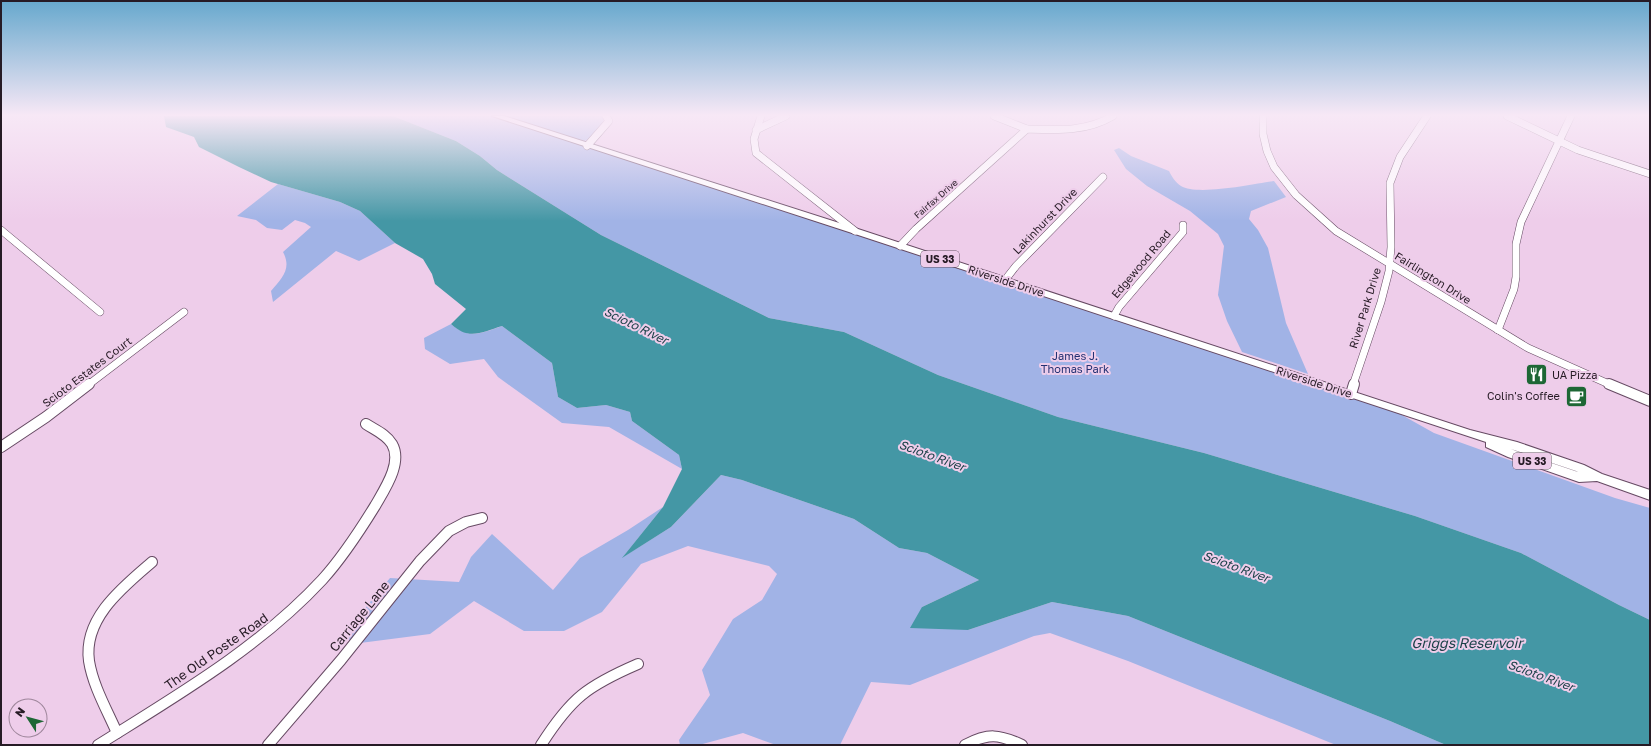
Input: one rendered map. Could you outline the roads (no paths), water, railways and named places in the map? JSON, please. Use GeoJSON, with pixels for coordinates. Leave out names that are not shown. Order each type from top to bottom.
{"type":"FeatureCollection","features":[{"type":"Feature","properties":{"kind":"main road","name":"Riverside Drive"},"geometry":{"type":"LineString","coordinates":[[602,151],[855,231],[1351,394],[1470,434],[1512,454],[1579,477],[1598,477],[1650,495]]}},
{"type":"Feature","properties":{"kind":"street"},"geometry":{"type":"LineString","coordinates":[[755,151],[855,231]]}},
{"type":"Feature","properties":{"kind":"street","name":"Fairfax Drive"},"geometry":{"type":"LineString","coordinates":[[900,246],[916,229],[1003,151]]}},
{"type":"Feature","properties":{"kind":"street","name":"Fairlington Drive"},"geometry":{"type":"LineString","coordinates":[[1267,151],[1273,165],[1289,188],[1307,207],[1336,231],[1528,348],[1560,364],[1650,401]]}},
{"type":"Feature","properties":{"kind":"street","name":"River Park Drive"},"geometry":{"type":"LineString","coordinates":[[1351,394],[1376,315],[1390,264],[1391,228],[1389,191],[1391,177],[1405,151]]}},
{"type":"Feature","properties":{"kind":"street"},"geometry":{"type":"LineString","coordinates":[[1498,330],[1514,289],[1516,277],[1516,244],[1521,222],[1555,151]]}},
{"type":"Feature","properties":{"kind":"street"},"geometry":{"type":"LineString","coordinates":[[1580,151],[1650,174]]}},
{"type":"Feature","properties":{"kind":"street","name":"Lakinhurst Drive"},"geometry":{"type":"LineString","coordinates":[[1005,280],[1016,266],[1103,177]]}},
{"type":"Feature","properties":{"kind":"street","name":"Edgewood Road"},"geometry":{"type":"LineString","coordinates":[[1114,316],[1119,307],[1183,232],[1183,225]]}},
{"type":"Feature","properties":{"kind":"street"},"geometry":{"type":"LineString","coordinates":[[1,230],[100,312]]}},
{"type":"Feature","properties":{"kind":"street","name":"Scioto Estates Court"},"geometry":{"type":"LineString","coordinates":[[1,447],[46,417],[184,312]]}},
{"type":"Feature","properties":{"kind":"street","name":"The Old Poste Road"},"geometry":{"type":"LineString","coordinates":[[98,745],[193,685],[248,646],[296,606],[336,564],[374,509],[394,465],[394,455],[390,442],[387,438],[366,424]]}},
{"type":"Feature","properties":{"kind":"street","name":"Carriage Lane"},"geometry":{"type":"LineString","coordinates":[[268,745],[336,666],[420,562],[449,531],[466,522],[482,518]]}},
{"type":"Feature","properties":{"kind":"street"},"geometry":{"type":"LineString","coordinates":[[117,733],[92,672],[89,660],[90,638],[96,621],[108,603],[152,562]]}},
{"type":"Feature","properties":{"kind":"street"},"geometry":{"type":"LineString","coordinates":[[541,745],[562,715],[578,696],[596,684],[638,664]]}},
{"type":"Feature","properties":{"kind":"street"},"geometry":{"type":"LineString","coordinates":[[965,745],[991,734],[1007,738],[1022,745]]}},
{"type":"Feature","properties":{"kind":"water","name":"Griggs Reservoir"},"geometry":{"type":"Polygon","coordinates":[[[207,151],[472,151],[497,170],[601,235],[769,318],[844,332],[938,375],[1058,417],[1204,453],[1415,516],[1521,553],[1650,620],[1650,745],[1446,745],[1128,616],[1052,602],[968,630],[910,628],[922,607],[979,580],[927,553],[899,548],[854,519],[742,480],[721,475],[671,527],[622,558],[663,507],[682,469],[679,455],[632,421],[630,412],[606,405],[577,408],[558,397],[552,363],[502,326],[476,334],[470,334],[451,324],[466,309],[435,284],[432,274],[423,259],[395,243],[360,211],[340,202],[271,182],[207,151]]]}},
{"type":"Feature","properties":{"kind":"place","name":"UA Pizza"},"geometry":{"type":"Point","coordinates":[1537,375]}},
{"type":"Feature","properties":{"kind":"place","name":"Colin's Coffee"},"geometry":{"type":"Point","coordinates":[1576,396]}},
{"type":"Feature","properties":{"kind":"water label","name":"Scioto River"},"geometry":{"type":"Point","coordinates":[636,326]}},
{"type":"Feature","properties":{"kind":"water label","name":"Scioto River"},"geometry":{"type":"Point","coordinates":[932,456]}},
{"type":"Feature","properties":{"kind":"water label","name":"Scioto River"},"geometry":{"type":"Point","coordinates":[1236,567]}},
{"type":"Feature","properties":{"kind":"water label","name":"Scioto River"},"geometry":{"type":"Point","coordinates":[1541,676]}},
{"type":"Feature","properties":{"kind":"park label","name":"James J. Thomas Park"},"geometry":{"type":"Point","coordinates":[1075,362]}}]}
